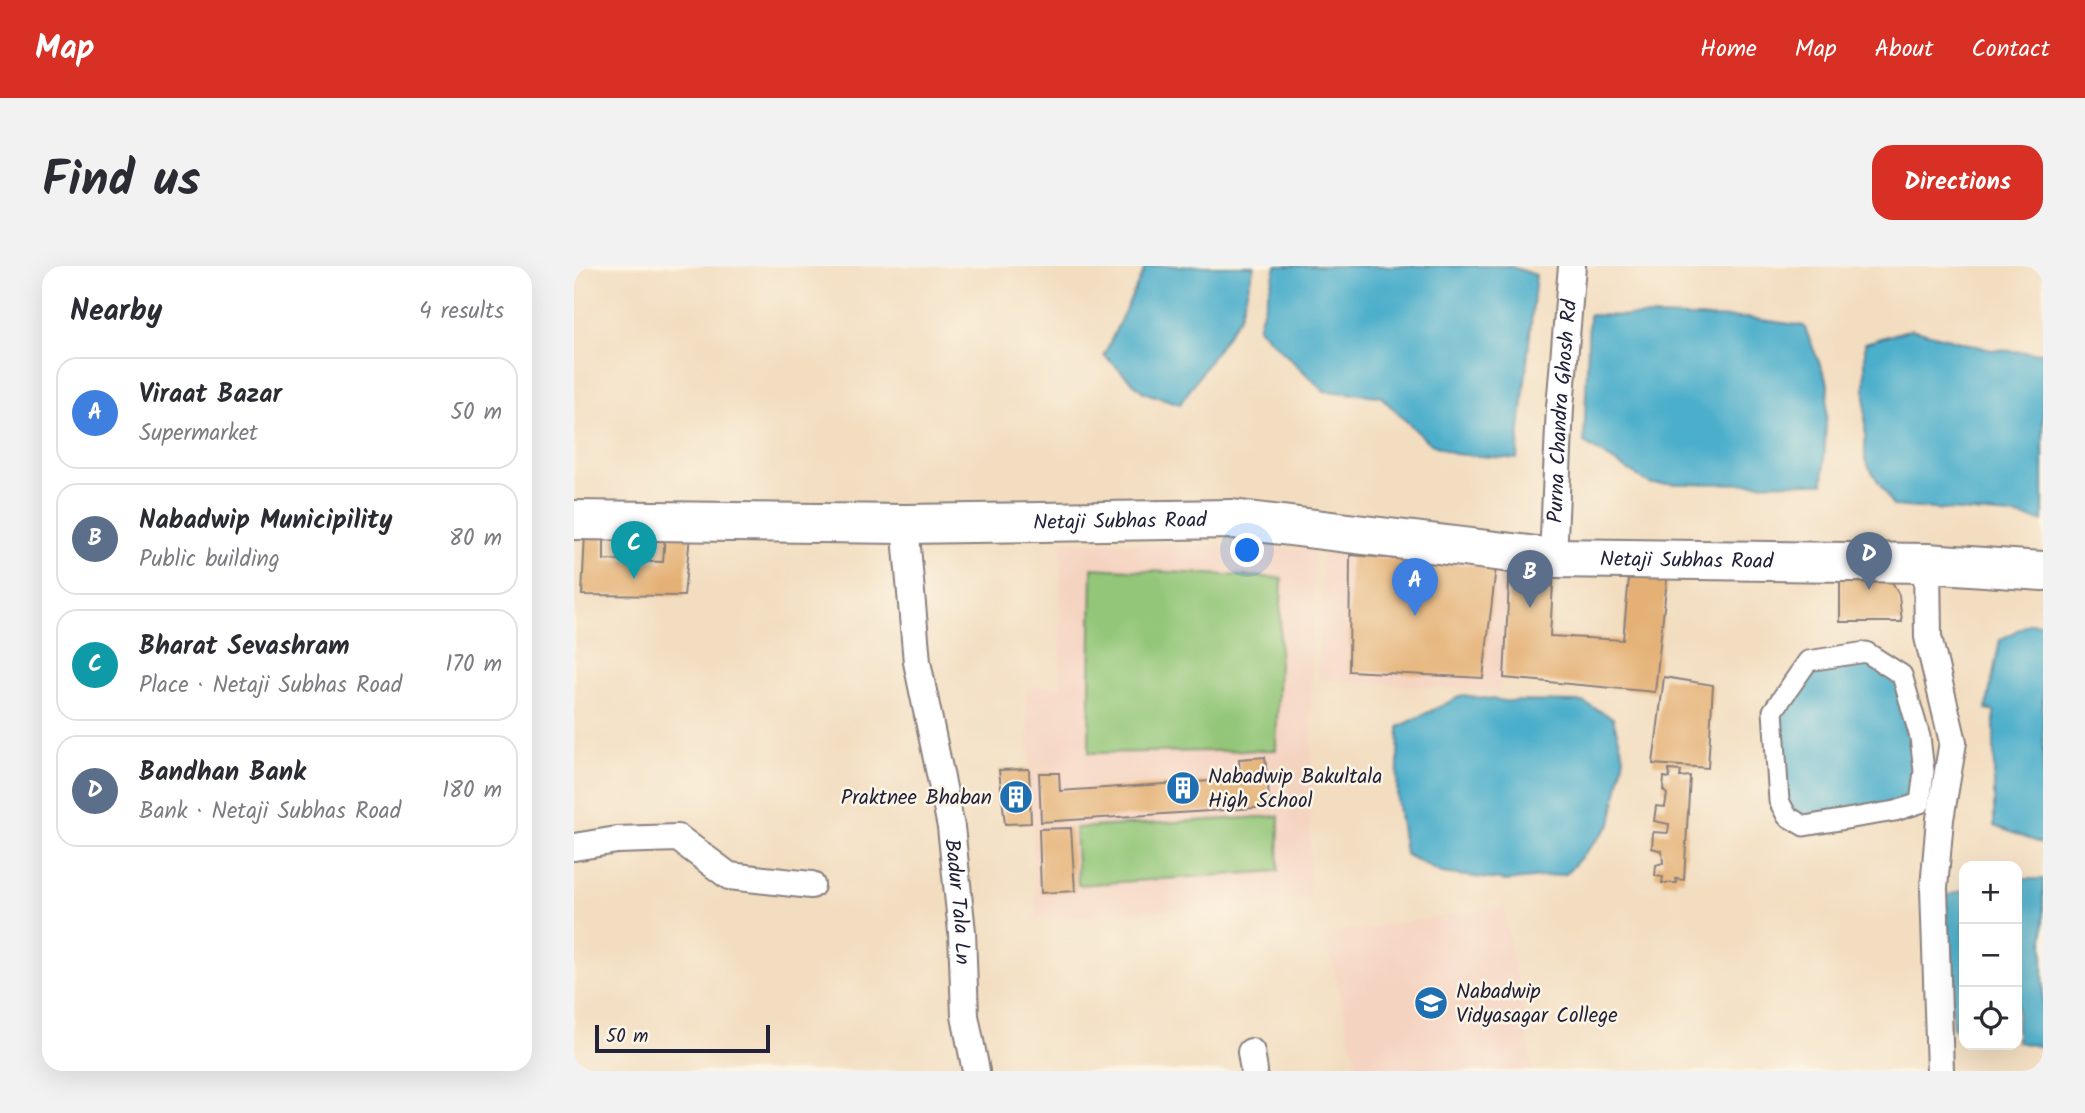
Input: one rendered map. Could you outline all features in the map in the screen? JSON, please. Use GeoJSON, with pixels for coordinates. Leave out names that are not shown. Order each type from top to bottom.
{"type":"FeatureCollection","features":[{"type":"Feature","properties":{"kind":"main road","name":"Netaji Subhas Road"},"geometry":{"type":"LineString","coordinates":[[574,520],[905,524],[1232,519],[1553,558],[1927,563],[2043,571]]}},
{"type":"Feature","properties":{"kind":"street","name":"Purna Chandra Ghosh Rd"},"geometry":{"type":"LineString","coordinates":[[1553,558],[1560,407],[1572,266]]}},
{"type":"Feature","properties":{"kind":"street","name":"Badur Tala Ln"},"geometry":{"type":"LineString","coordinates":[[905,524],[917,662],[951,827],[962,932],[965,1016],[976,1071]]}},
{"type":"Feature","properties":{"kind":"street"},"geometry":{"type":"LineString","coordinates":[[1927,563],[1928,637],[1953,742],[1940,819],[1934,888],[1940,1071]]}},
{"type":"Feature","properties":{"kind":"street"},"geometry":{"type":"LineString","coordinates":[[1866,652],[1902,675],[1920,737],[1924,771],[1920,803],[1895,811],[1804,826],[1787,816],[1779,801],[1773,711],[1808,661],[1866,652]]}},
{"type":"Feature","properties":{"kind":"street"},"geometry":{"type":"LineString","coordinates":[[1920,737],[1949,721]]}},
{"type":"Feature","properties":{"kind":"street"},"geometry":{"type":"LineString","coordinates":[[574,847],[617,841],[678,838],[729,876],[811,884]]}},
{"type":"Feature","properties":{"kind":"shaded area"},"geometry":{"type":"Polygon","coordinates":[[[1061,541],[1314,549],[1309,898],[1036,919],[1026,687],[1060,687],[1061,541]]]}},
{"type":"Feature","properties":{"kind":"shaded area"},"geometry":{"type":"Polygon","coordinates":[[[1323,545],[1507,560],[1501,692],[1318,679],[1323,545]]]}},
{"type":"Feature","properties":{"kind":"shaded area","name":"Nabadwip Vidyasagar College"},"geometry":{"type":"Polygon","coordinates":[[[1504,907],[1533,1071],[1358,1071],[1325,934],[1504,907]]]}},
{"type":"Feature","properties":{"kind":"green space"},"geometry":{"type":"Polygon","coordinates":[[[1092,568],[1282,578],[1276,750],[1089,753],[1092,568]]]}},
{"type":"Feature","properties":{"kind":"green space"},"geometry":{"type":"Polygon","coordinates":[[[1279,816],[1278,871],[1078,885],[1075,828],[1279,816]]]}},
{"type":"Feature","properties":{"kind":"water"},"geometry":{"type":"Polygon","coordinates":[[[1146,266],[1254,266],[1240,316],[1180,404],[1143,392],[1104,355],[1146,266]]]}},
{"type":"Feature","properties":{"kind":"water"},"geometry":{"type":"Polygon","coordinates":[[[1276,266],[1509,266],[1536,275],[1517,459],[1454,454],[1429,443],[1380,396],[1324,391],[1258,328],[1276,266]]]}},
{"type":"Feature","properties":{"kind":"water"},"geometry":{"type":"Polygon","coordinates":[[[1589,315],[1749,318],[1804,326],[1828,384],[1823,483],[1651,484],[1584,443],[1589,315]]]}},
{"type":"Feature","properties":{"kind":"water"},"geometry":{"type":"Polygon","coordinates":[[[1911,329],[1992,350],[2043,353],[2043,521],[2012,515],[1893,506],[1865,460],[1865,343],[1911,329]]]}},
{"type":"Feature","properties":{"kind":"water"},"geometry":{"type":"Polygon","coordinates":[[[2030,623],[2043,624],[2043,844],[1994,826],[1994,711],[1986,709],[2000,640],[2030,623]]]}},
{"type":"Feature","properties":{"kind":"water"},"geometry":{"type":"Polygon","coordinates":[[[1866,652],[1902,675],[1920,803],[1804,826],[1787,816],[1773,711],[1808,661],[1866,652]]]}},
{"type":"Feature","properties":{"kind":"water"},"geometry":{"type":"Polygon","coordinates":[[[1463,695],[1504,701],[1583,702],[1613,718],[1624,757],[1611,824],[1566,874],[1507,881],[1441,873],[1405,854],[1397,799],[1399,727],[1463,695]]]}},
{"type":"Feature","properties":{"kind":"water"},"geometry":{"type":"Polygon","coordinates":[[[2022,879],[2043,879],[2043,1047],[2022,1043],[2022,879]]]}},
{"type":"Feature","properties":{"kind":"water"},"geometry":{"type":"Polygon","coordinates":[[[1959,892],[1959,1030],[1953,1029],[1946,896],[1959,892]]]}},
{"type":"Feature","properties":{"kind":"building"},"geometry":{"type":"Polygon","coordinates":[[[604,532],[604,560],[663,562],[665,534],[690,536],[684,596],[582,595],[585,533],[604,532]]]}},
{"type":"Feature","properties":{"kind":"building"},"geometry":{"type":"Polygon","coordinates":[[[1350,555],[1496,567],[1483,678],[1349,671],[1350,555]]]}},
{"type":"Feature","properties":{"kind":"building"},"geometry":{"type":"Polygon","coordinates":[[[1510,564],[1554,566],[1550,636],[1623,640],[1629,577],[1667,579],[1655,692],[1504,678],[1510,564]]]}},
{"type":"Feature","properties":{"kind":"building"},"geometry":{"type":"Polygon","coordinates":[[[1840,567],[1889,576],[1899,595],[1902,622],[1840,622],[1840,567]]]}},
{"type":"Feature","properties":{"kind":"building"},"geometry":{"type":"Polygon","coordinates":[[[1664,677],[1713,685],[1708,768],[1653,764],[1664,677]]]}},
{"type":"Feature","properties":{"kind":"building","name":"Nabadwip Bakultala High School"},"geometry":{"type":"Polygon","coordinates":[[[1265,757],[1270,807],[1041,822],[1039,773],[1059,773],[1060,791],[1240,779],[1239,759],[1265,757]]]}},
{"type":"Feature","properties":{"kind":"building","name":"Praktnee Bhaban"},"geometry":{"type":"Polygon","coordinates":[[[1029,769],[1031,823],[1005,824],[999,770],[1029,769]]]}},
{"type":"Feature","properties":{"kind":"building"},"geometry":{"type":"Polygon","coordinates":[[[1669,770],[1681,771],[1680,777],[1690,776],[1684,880],[1676,879],[1677,883],[1662,883],[1663,877],[1655,876],[1656,865],[1663,863],[1662,851],[1652,848],[1653,832],[1668,833],[1669,824],[1654,821],[1656,806],[1665,807],[1667,794],[1663,790],[1664,777],[1670,778],[1669,770]]]}},
{"type":"Feature","properties":{"kind":"building"},"geometry":{"type":"Polygon","coordinates":[[[1071,828],[1075,891],[1041,893],[1039,829],[1071,828]]]}},
{"type":"Feature","properties":{"kind":"place","name":"Bharat Sevashram"},"geometry":{"type":"Point","coordinates":[634,579]}},
{"type":"Feature","properties":{"kind":"place","name":"Bandhan Bank"},"geometry":{"type":"Point","coordinates":[1869,590]}},
{"type":"Feature","properties":{"kind":"place","name":"Nabadwip Municipility"},"geometry":{"type":"Point","coordinates":[1530,608]}},
{"type":"Feature","properties":{"kind":"place","name":"Viraat Bazar"},"geometry":{"type":"Point","coordinates":[1415,616]}},
{"type":"Feature","properties":{"kind":"place","name":"Nabadwip Bakultala High School"},"geometry":{"type":"Point","coordinates":[1183,788]}},
{"type":"Feature","properties":{"kind":"place","name":"Praktnee Bhaban"},"geometry":{"type":"Point","coordinates":[1016,797]}},
{"type":"Feature","properties":{"kind":"place","name":"Nabadwip Vidyasagar College"},"geometry":{"type":"Point","coordinates":[1431,1003]}}]}
